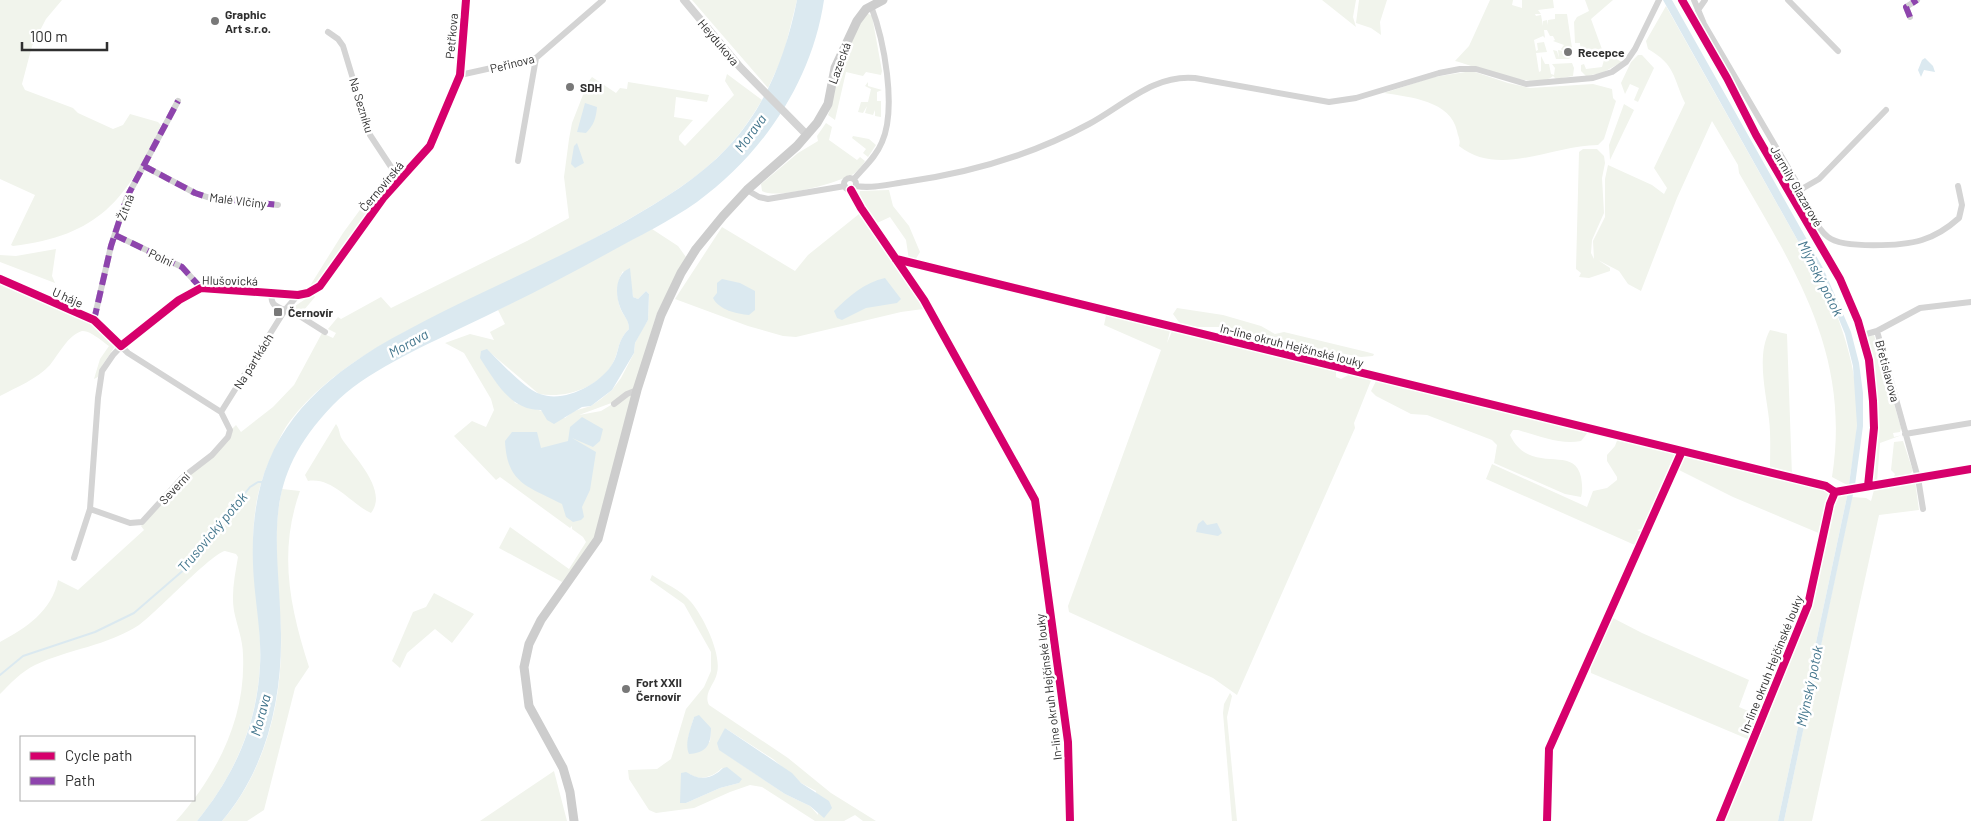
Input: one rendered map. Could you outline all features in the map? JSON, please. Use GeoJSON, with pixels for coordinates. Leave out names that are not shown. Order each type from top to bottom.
{"type":"FeatureCollection","features":[{"type":"Feature","properties":{"kind":"main road","name":"Lazecká"},"geometry":{"type":"LineString","coordinates":[[574,821],[570,792],[563,768],[529,706],[524,679],[525,661],[529,644],[541,620],[598,539],[637,390],[661,316],[673,288],[720,214],[807,135],[825,110],[832,75],[855,25],[870,6],[883,0]]}},
{"type":"Feature","properties":{"kind":"street","name":"Petřkova"},"geometry":{"type":"LineString","coordinates":[[460,75],[466,0]]}},
{"type":"Feature","properties":{"kind":"street","name":"Peřinova"},"geometry":{"type":"LineString","coordinates":[[460,75],[536,58],[603,0]]}},
{"type":"Feature","properties":{"kind":"street","name":"Heydukova"},"geometry":{"type":"LineString","coordinates":[[684,0],[755,83],[807,135]]}},
{"type":"Feature","properties":{"kind":"street","name":"Jarmily Glazarové"},"geometry":{"type":"LineString","coordinates":[[1694,0],[1704,24],[1822,231],[1831,239],[1844,244],[1898,244],[1926,239],[1959,218],[1962,205],[1958,186]]}},
{"type":"Feature","properties":{"kind":"street"},"geometry":{"type":"LineString","coordinates":[[1698,10],[1705,0]]}},
{"type":"Feature","properties":{"kind":"street"},"geometry":{"type":"LineString","coordinates":[[1788,0],[1838,51]]}},
{"type":"Feature","properties":{"kind":"street"},"geometry":{"type":"LineString","coordinates":[[1910,17],[1906,7],[1916,0]]}},
{"type":"Feature","properties":{"kind":"street"},"geometry":{"type":"LineString","coordinates":[[747,190],[759,197],[768,199],[845,186],[854,188],[880,186],[928,178],[1022,154],[1089,124],[1147,88],[1172,78],[1195,78],[1304,99],[1334,102],[1373,94],[1439,73],[1464,68],[1478,70],[1526,84],[1599,77],[1616,70],[1628,59],[1658,1]]}},
{"type":"Feature","properties":{"kind":"street"},"geometry":{"type":"LineString","coordinates":[[870,6],[879,36],[886,82],[887,117],[884,138],[874,156],[854,179],[854,188],[856,201],[896,260]]}},
{"type":"Feature","properties":{"kind":"street","name":"Na Sezníku"},"geometry":{"type":"LineString","coordinates":[[328,32],[338,39],[343,46],[370,135],[399,179]]}},
{"type":"Feature","properties":{"kind":"street"},"geometry":{"type":"LineString","coordinates":[[518,162],[536,58]]}},
{"type":"Feature","properties":{"kind":"street","name":"Černovírská"},"geometry":{"type":"LineString","coordinates":[[298,295],[308,293],[320,286],[384,196],[430,146],[460,75]]}},
{"type":"Feature","properties":{"kind":"street","name":"Žitná"},"geometry":{"type":"LineString","coordinates":[[94,320],[114,235],[127,197],[178,102]]}},
{"type":"Feature","properties":{"kind":"street"},"geometry":{"type":"LineString","coordinates":[[1800,190],[1819,179],[1886,110]]}},
{"type":"Feature","properties":{"kind":"street","name":"Malé Vlčiny"},"geometry":{"type":"LineString","coordinates":[[144,166],[201,195],[278,205]]}},
{"type":"Feature","properties":{"kind":"street"},"geometry":{"type":"LineString","coordinates":[[845,186],[847,179],[854,179]]}},
{"type":"Feature","properties":{"kind":"street","name":"Polní"},"geometry":{"type":"LineString","coordinates":[[114,235],[182,267],[201,288]]}},
{"type":"Feature","properties":{"kind":"street","name":"U háje"},"geometry":{"type":"LineString","coordinates":[[0,279],[94,320],[128,353],[221,412]]}},
{"type":"Feature","properties":{"kind":"street","name":"Hlušovická"},"geometry":{"type":"LineString","coordinates":[[74,558],[90,509],[99,382],[106,363],[121,346],[179,300],[201,288],[298,295]]}},
{"type":"Feature","properties":{"kind":"street","name":"Hlušovická"},"geometry":{"type":"LineString","coordinates":[[272,292],[271,300],[274,306],[286,309]]}},
{"type":"Feature","properties":{"kind":"street","name":"Na partkách"},"geometry":{"type":"LineString","coordinates":[[221,412],[286,309],[298,295]]}},
{"type":"Feature","properties":{"kind":"street","name":"Břetislavova"},"geometry":{"type":"LineString","coordinates":[[1923,509],[1918,478],[1876,331],[1920,308],[1971,302]]}},
{"type":"Feature","properties":{"kind":"street"},"geometry":{"type":"LineString","coordinates":[[286,309],[325,332]]}},
{"type":"Feature","properties":{"kind":"street"},"geometry":{"type":"LineString","coordinates":[[1863,335],[1876,331]]}},
{"type":"Feature","properties":{"kind":"street"},"geometry":{"type":"LineString","coordinates":[[614,404],[627,394],[637,390]]}},
{"type":"Feature","properties":{"kind":"street","name":"Severní"},"geometry":{"type":"LineString","coordinates":[[90,509],[130,523],[142,522],[182,478],[212,455],[228,437],[230,430],[221,412]]}},
{"type":"Feature","properties":{"kind":"street"},"geometry":{"type":"LineString","coordinates":[[1905,434],[1971,423]]}},
{"type":"Feature","properties":{"kind":"street"},"geometry":{"type":"LineString","coordinates":[[1838,491],[1971,469]]}},
{"type":"Feature","properties":{"kind":"shaded area"},"geometry":{"type":"Polygon","coordinates":[[[0,0],[62,0],[46,19],[32,46],[22,84],[25,90],[73,108],[78,113],[113,129],[123,125],[130,114],[158,122],[161,125],[135,174],[122,194],[106,210],[88,223],[67,233],[42,241],[13,246],[11,245],[35,195],[0,179],[0,0]]]}},
{"type":"Feature","properties":{"kind":"shaded area"},"geometry":{"type":"Polygon","coordinates":[[[692,0],[797,0],[783,56],[768,88],[692,0]]]}},
{"type":"Feature","properties":{"kind":"shaded area"},"geometry":{"type":"Polygon","coordinates":[[[1322,0],[1356,0],[1353,17],[1356,27],[1322,0]]]}},
{"type":"Feature","properties":{"kind":"shaded area"},"geometry":{"type":"Polygon","coordinates":[[[1359,0],[1387,0],[1380,22],[1381,35],[1371,28],[1356,23],[1359,0]]]}},
{"type":"Feature","properties":{"kind":"shaded area"},"geometry":{"type":"Polygon","coordinates":[[[1490,0],[1513,0],[1512,5],[1522,8],[1522,0],[1553,0],[1554,8],[1538,10],[1541,14],[1535,14],[1536,16],[1541,15],[1543,26],[1543,21],[1547,20],[1548,25],[1548,20],[1555,19],[1555,14],[1567,14],[1572,48],[1565,48],[1566,55],[1572,54],[1572,56],[1569,59],[1556,59],[1553,50],[1557,51],[1559,58],[1558,50],[1563,51],[1561,49],[1564,45],[1553,41],[1555,40],[1553,36],[1550,36],[1547,30],[1544,30],[1545,38],[1543,36],[1534,40],[1536,51],[1538,50],[1537,43],[1544,42],[1547,52],[1536,53],[1539,72],[1541,71],[1541,56],[1545,64],[1549,64],[1551,74],[1554,75],[1555,68],[1552,64],[1572,63],[1574,68],[1573,76],[1556,79],[1553,76],[1545,80],[1534,81],[1506,76],[1455,61],[1469,46],[1490,0]]]}},
{"type":"Feature","properties":{"kind":"shaded area"},"geometry":{"type":"Polygon","coordinates":[[[1585,0],[1613,0],[1591,19],[1603,52],[1622,62],[1602,73],[1586,76],[1581,71],[1581,65],[1584,64],[1586,69],[1602,67],[1604,60],[1603,57],[1584,55],[1582,60],[1577,56],[1581,55],[1580,43],[1575,43],[1574,22],[1577,17],[1589,11],[1585,0]]]}},
{"type":"Feature","properties":{"kind":"shaded area"},"geometry":{"type":"Polygon","coordinates":[[[1666,6],[1831,300],[1837,315],[1851,360],[1856,392],[1856,432],[1849,486],[1832,477],[1836,433],[1834,393],[1826,354],[1814,317],[1799,281],[1781,246],[1712,121],[1677,198],[1641,291],[1628,284],[1619,271],[1598,260],[1610,268],[1610,271],[1589,278],[1579,277],[1581,273],[1576,269],[1579,152],[1583,149],[1597,149],[1604,156],[1605,163],[1602,178],[1604,213],[1592,240],[1591,253],[1594,259],[1593,241],[1605,217],[1605,179],[1608,165],[1652,185],[1664,194],[1667,188],[1654,168],[1685,103],[1669,67],[1648,49],[1646,41],[1666,6]]]}},
{"type":"Feature","properties":{"kind":"shaded area"},"geometry":{"type":"Polygon","coordinates":[[[867,13],[872,16],[882,71],[881,75],[866,72],[863,76],[846,72],[835,120],[828,115],[836,73],[857,28],[867,13]]]}},
{"type":"Feature","properties":{"kind":"shaded area"},"geometry":{"type":"Polygon","coordinates":[[[1638,55],[1642,55],[1654,68],[1638,102],[1634,100],[1639,88],[1630,84],[1625,94],[1621,83],[1631,62],[1638,55]]]}},
{"type":"Feature","properties":{"kind":"shaded area"},"geometry":{"type":"Polygon","coordinates":[[[1472,71],[1530,88],[1593,84],[1612,89],[1613,98],[1616,101],[1604,139],[1598,145],[1581,146],[1527,158],[1491,159],[1475,155],[1459,146],[1460,142],[1453,121],[1447,113],[1438,107],[1406,96],[1384,93],[1434,77],[1472,71]]]}},
{"type":"Feature","properties":{"kind":"shaded area"},"geometry":{"type":"Polygon","coordinates":[[[727,74],[762,100],[737,137],[705,169],[668,196],[607,231],[405,332],[363,356],[343,370],[306,402],[287,425],[262,480],[256,507],[253,533],[260,665],[254,708],[249,728],[232,767],[222,786],[197,821],[176,821],[192,801],[195,801],[195,797],[216,765],[234,723],[240,701],[243,655],[233,604],[238,557],[236,554],[225,551],[218,554],[139,625],[101,643],[35,665],[21,674],[0,694],[0,642],[19,631],[44,610],[55,591],[58,580],[78,590],[144,530],[141,526],[189,473],[228,441],[232,429],[236,425],[241,432],[273,407],[294,385],[322,333],[333,338],[336,333],[328,329],[338,317],[341,319],[381,297],[391,308],[527,241],[569,218],[564,177],[569,139],[572,123],[588,82],[592,77],[616,93],[620,88],[627,89],[628,82],[709,95],[707,102],[676,97],[674,117],[693,120],[679,136],[679,140],[685,146],[734,95],[725,81],[727,74]]]}},
{"type":"Feature","properties":{"kind":"shaded area"},"geometry":{"type":"Polygon","coordinates":[[[868,82],[868,86],[882,90],[877,92],[877,101],[881,101],[881,117],[875,116],[875,110],[873,115],[865,113],[867,106],[863,113],[858,112],[861,102],[868,102],[871,89],[865,86],[868,82]]]}},
{"type":"Feature","properties":{"kind":"shaded area"},"geometry":{"type":"Polygon","coordinates":[[[1624,104],[1634,110],[1610,160],[1609,145],[1624,104]]]}},
{"type":"Feature","properties":{"kind":"shaded area"},"geometry":{"type":"Polygon","coordinates":[[[826,123],[832,127],[829,140],[857,160],[860,157],[865,161],[859,169],[852,175],[807,189],[780,193],[762,191],[761,184],[798,153],[818,141],[817,136],[826,123]]]}},
{"type":"Feature","properties":{"kind":"shaded area"},"geometry":{"type":"Polygon","coordinates":[[[853,136],[869,139],[876,145],[868,157],[863,153],[866,149],[852,138],[853,136]]]}},
{"type":"Feature","properties":{"kind":"shaded area"},"geometry":{"type":"Polygon","coordinates":[[[889,190],[893,206],[909,226],[920,252],[914,262],[909,260],[906,240],[890,217],[875,224],[858,198],[860,191],[889,190]]]}},
{"type":"Feature","properties":{"kind":"shaded area"},"geometry":{"type":"Polygon","coordinates":[[[373,192],[380,198],[317,284],[308,289],[343,233],[373,192]]]}},
{"type":"Feature","properties":{"kind":"shaded area"},"geometry":{"type":"Polygon","coordinates":[[[859,214],[922,302],[923,309],[901,312],[796,337],[783,336],[748,326],[675,299],[722,227],[795,271],[808,255],[859,214]]]}},
{"type":"Feature","properties":{"kind":"shaded area"},"geometry":{"type":"Polygon","coordinates":[[[652,229],[678,246],[686,257],[657,313],[634,388],[614,402],[579,415],[601,411],[634,391],[594,542],[562,582],[499,548],[510,527],[569,569],[586,542],[583,537],[572,529],[572,526],[570,528],[500,477],[496,480],[454,436],[472,421],[486,427],[494,410],[491,399],[464,353],[445,343],[470,334],[494,340],[490,332],[505,324],[498,310],[652,229]],[[623,271],[618,285],[619,305],[628,321],[629,329],[621,341],[613,363],[600,379],[591,385],[560,395],[539,394],[487,350],[515,403],[565,418],[574,411],[591,406],[612,390],[621,378],[634,353],[635,343],[648,320],[649,294],[646,291],[638,299],[633,297],[631,286],[623,271]]]}},
{"type":"Feature","properties":{"kind":"shaded area"},"geometry":{"type":"Polygon","coordinates":[[[56,249],[52,276],[55,283],[0,262],[0,255],[16,256],[56,249]]]}},
{"type":"Feature","properties":{"kind":"shaded area"},"geometry":{"type":"Polygon","coordinates":[[[0,282],[93,322],[116,345],[103,364],[98,377],[94,379],[100,359],[109,346],[92,334],[82,331],[72,336],[45,370],[0,396],[0,282]]]}},
{"type":"Feature","properties":{"kind":"shaded area"},"geometry":{"type":"Polygon","coordinates":[[[313,294],[315,297],[304,310],[297,311],[292,308],[313,294]]]}},
{"type":"Feature","properties":{"kind":"shaded area"},"geometry":{"type":"Polygon","coordinates":[[[1177,308],[1223,315],[1261,326],[1275,334],[1284,332],[1374,354],[1373,356],[1361,357],[1335,352],[1327,355],[1280,341],[1242,335],[1220,327],[1186,327],[1181,325],[1173,314],[1177,308]]]}},
{"type":"Feature","properties":{"kind":"shaded area"},"geometry":{"type":"Polygon","coordinates":[[[1107,311],[1171,327],[1167,343],[1173,329],[1336,369],[1336,377],[1341,379],[1352,373],[1372,378],[1354,423],[1355,428],[1237,695],[1213,678],[1069,612],[1068,606],[1161,350],[1104,325],[1107,311]]]}},
{"type":"Feature","properties":{"kind":"shaded area"},"geometry":{"type":"Polygon","coordinates":[[[1770,330],[1787,334],[1792,476],[1770,470],[1770,425],[1764,386],[1763,362],[1766,340],[1770,330]]]}},
{"type":"Feature","properties":{"kind":"shaded area"},"geometry":{"type":"Polygon","coordinates":[[[1874,335],[1901,428],[1900,432],[1893,433],[1894,437],[1902,435],[1880,443],[1877,482],[1871,483],[1874,392],[1866,338],[1874,335]]]}},
{"type":"Feature","properties":{"kind":"shaded area"},"geometry":{"type":"Polygon","coordinates":[[[1377,379],[1589,431],[1581,441],[1573,442],[1550,439],[1518,430],[1513,430],[1510,435],[1519,447],[1529,454],[1539,458],[1570,462],[1577,467],[1581,477],[1581,497],[1565,494],[1494,463],[1497,445],[1492,440],[1427,415],[1411,414],[1376,396],[1371,391],[1377,379]]]}},
{"type":"Feature","properties":{"kind":"shaded area"},"geometry":{"type":"Polygon","coordinates":[[[336,424],[342,439],[373,484],[376,494],[375,504],[371,513],[334,487],[326,483],[308,481],[305,475],[336,424]]]}},
{"type":"Feature","properties":{"kind":"shaded area"},"geometry":{"type":"Polygon","coordinates":[[[1618,438],[1678,453],[1645,528],[1637,530],[1643,533],[1637,546],[1486,479],[1492,464],[1587,507],[1593,491],[1607,488],[1617,480],[1607,461],[1607,455],[1615,446],[1618,438]]]}},
{"type":"Feature","properties":{"kind":"shaded area"},"geometry":{"type":"Polygon","coordinates":[[[1903,441],[1913,471],[1907,477],[1893,479],[1895,474],[1891,470],[1894,442],[1903,441]]]}},
{"type":"Feature","properties":{"kind":"shaded area"},"geometry":{"type":"Polygon","coordinates":[[[1683,454],[1827,490],[1830,495],[1821,534],[1733,497],[1677,469],[1683,454]]]}},
{"type":"Feature","properties":{"kind":"shaded area"},"geometry":{"type":"Polygon","coordinates":[[[1915,481],[1919,510],[1879,515],[1812,821],[1784,821],[1852,497],[1866,498],[1871,501],[1874,490],[1915,481]]]}},
{"type":"Feature","properties":{"kind":"shaded area"},"geometry":{"type":"Polygon","coordinates":[[[282,489],[300,491],[289,536],[289,580],[296,623],[309,667],[295,688],[264,810],[247,821],[222,821],[250,780],[261,757],[275,708],[281,658],[276,543],[282,489]]]}},
{"type":"Feature","properties":{"kind":"shaded area"},"geometry":{"type":"Polygon","coordinates":[[[1848,492],[1778,821],[1723,821],[1767,717],[1812,595],[1833,502],[1838,494],[1848,492]]]}},
{"type":"Feature","properties":{"kind":"shaded area"},"geometry":{"type":"Polygon","coordinates":[[[652,575],[682,594],[696,608],[706,626],[714,646],[718,665],[716,677],[707,696],[709,705],[788,758],[831,793],[876,821],[863,821],[855,815],[844,821],[815,821],[762,787],[750,785],[694,808],[656,813],[649,810],[629,779],[628,770],[657,769],[671,759],[686,709],[704,687],[711,671],[711,652],[684,604],[650,580],[652,575]],[[694,717],[688,738],[710,742],[711,728],[694,717]],[[725,728],[720,750],[785,794],[810,806],[818,815],[816,791],[801,783],[773,759],[725,728]],[[722,768],[711,776],[702,778],[690,774],[686,803],[720,788],[739,783],[722,768]]]}},
{"type":"Feature","properties":{"kind":"shaded area"},"geometry":{"type":"Polygon","coordinates":[[[434,593],[474,614],[452,643],[435,629],[407,653],[400,668],[392,661],[413,612],[426,607],[434,593]]]}},
{"type":"Feature","properties":{"kind":"shaded area"},"geometry":{"type":"Polygon","coordinates":[[[1611,617],[1642,633],[1749,680],[1739,707],[1760,716],[1750,740],[1591,673],[1591,665],[1611,617]]]}},
{"type":"Feature","properties":{"kind":"shaded area"},"geometry":{"type":"Polygon","coordinates":[[[1230,693],[1232,696],[1227,717],[1237,821],[1232,821],[1223,713],[1224,704],[1230,693]]]}},
{"type":"Feature","properties":{"kind":"shaded area"},"geometry":{"type":"Polygon","coordinates":[[[554,771],[567,821],[480,821],[554,771]]]}},
{"type":"Feature","properties":{"kind":"water","name":"Morava"},"geometry":{"type":"Polygon","coordinates":[[[797,0],[824,0],[818,30],[808,59],[796,87],[781,113],[743,162],[721,183],[676,216],[555,282],[411,352],[377,371],[346,393],[309,433],[293,460],[283,486],[278,513],[277,540],[281,659],[274,709],[268,733],[250,779],[222,821],[197,821],[222,786],[232,768],[249,729],[254,709],[258,688],[260,653],[253,564],[254,527],[259,494],[268,464],[281,436],[299,412],[321,389],[347,367],[377,347],[438,314],[626,221],[666,197],[716,159],[741,132],[763,98],[787,41],[797,0]]]}},
{"type":"Feature","properties":{"kind":"water","name":"Mlýnský potok"},"geometry":{"type":"Polygon","coordinates":[[[1663,0],[1672,0],[1823,268],[1851,332],[1859,363],[1863,393],[1863,426],[1855,485],[1784,821],[1778,821],[1848,492],[1857,425],[1853,366],[1845,334],[1831,300],[1663,0]]]}},
{"type":"Feature","properties":{"kind":"water"},"geometry":{"type":"Polygon","coordinates":[[[1925,58],[1933,66],[1935,72],[1924,70],[1921,77],[1918,70],[1922,60],[1925,58]]]}},
{"type":"Feature","properties":{"kind":"water"},"geometry":{"type":"Polygon","coordinates":[[[585,103],[597,107],[595,118],[586,133],[577,132],[585,103]]]}},
{"type":"Feature","properties":{"kind":"water"},"geometry":{"type":"Polygon","coordinates":[[[577,143],[584,163],[575,168],[571,164],[574,146],[577,143]]]}},
{"type":"Feature","properties":{"kind":"water"},"geometry":{"type":"Polygon","coordinates":[[[630,268],[633,297],[638,299],[646,291],[649,294],[648,320],[635,343],[634,353],[612,390],[591,406],[582,407],[554,424],[547,420],[541,410],[530,409],[520,405],[504,393],[480,358],[481,351],[487,349],[528,387],[540,394],[559,396],[570,394],[598,380],[611,366],[622,339],[629,329],[618,302],[617,291],[621,275],[630,268]]]}},
{"type":"Feature","properties":{"kind":"water"},"geometry":{"type":"Polygon","coordinates":[[[885,278],[901,299],[897,303],[866,308],[842,320],[837,318],[834,311],[851,295],[871,283],[885,278]]]}},
{"type":"Feature","properties":{"kind":"water"},"geometry":{"type":"Polygon","coordinates":[[[722,279],[740,283],[755,291],[755,310],[749,315],[739,314],[719,306],[713,298],[717,293],[717,283],[722,279]]]}},
{"type":"Feature","properties":{"kind":"water"},"geometry":{"type":"Polygon","coordinates":[[[582,417],[603,429],[600,441],[593,447],[572,438],[596,452],[590,490],[582,507],[584,517],[573,522],[566,517],[562,504],[530,487],[515,475],[510,466],[505,441],[512,432],[537,432],[541,448],[568,441],[570,427],[582,417]]]}},
{"type":"Feature","properties":{"kind":"water"},"geometry":{"type":"Polygon","coordinates":[[[1203,520],[1207,525],[1217,523],[1222,533],[1218,536],[1196,532],[1198,524],[1203,520]]]}},
{"type":"Feature","properties":{"kind":"water"},"geometry":{"type":"Polygon","coordinates":[[[699,715],[711,728],[709,743],[704,750],[689,754],[688,736],[694,717],[699,715]]]}},
{"type":"Feature","properties":{"kind":"water"},"geometry":{"type":"Polygon","coordinates":[[[725,728],[792,773],[801,783],[829,801],[832,808],[824,818],[810,806],[785,794],[719,750],[717,743],[725,728]]]}},
{"type":"Feature","properties":{"kind":"water"},"geometry":{"type":"Polygon","coordinates":[[[727,767],[742,779],[739,783],[720,788],[686,803],[680,803],[681,773],[686,772],[693,776],[705,778],[713,776],[727,767]]]}},
{"type":"Feature","properties":{"kind":"waterway","name":"Trusovický potok"},"geometry":{"type":"LineString","coordinates":[[0,675],[23,656],[95,632],[134,613],[186,568],[250,487],[258,482],[262,482]]}},
{"type":"Feature","properties":{"kind":"marked path"},"geometry":{"type":"LineString","coordinates":[[1910,17],[1906,7],[1917,0]]}},
{"type":"Feature","properties":{"kind":"marked path"},"geometry":{"type":"LineString","coordinates":[[94,320],[111,246],[127,197],[178,101]]}},
{"type":"Feature","properties":{"kind":"marked path"},"geometry":{"type":"LineString","coordinates":[[144,166],[195,193],[207,197],[278,205]]}},
{"type":"Feature","properties":{"kind":"marked path"},"geometry":{"type":"LineString","coordinates":[[115,235],[182,267],[201,288]]}},
{"type":"Feature","properties":{"kind":"cycle path"},"geometry":{"type":"LineString","coordinates":[[0,279],[94,320],[121,346],[179,300],[201,288],[298,295],[308,293],[320,286],[384,197],[430,146],[460,75],[466,0]]}},
{"type":"Feature","properties":{"kind":"cycle path"},"geometry":{"type":"LineString","coordinates":[[1682,0],[1727,78],[1756,135],[1840,279],[1858,321],[1869,360],[1873,401],[1874,428],[1868,486]]}},
{"type":"Feature","properties":{"kind":"cycle path","name":"In-line okruh Hejčínské louky"},"geometry":{"type":"LineString","coordinates":[[851,190],[861,208],[924,300],[1035,500],[1068,742],[1070,821]]}},
{"type":"Feature","properties":{"kind":"cycle path","name":"In-line okruh Hejčínské louky"},"geometry":{"type":"LineString","coordinates":[[896,259],[1826,486],[1835,492]]}},
{"type":"Feature","properties":{"kind":"cycle path"},"geometry":{"type":"LineString","coordinates":[[1547,821],[1549,749],[1682,451]]}},
{"type":"Feature","properties":{"kind":"cycle path"},"geometry":{"type":"LineString","coordinates":[[1835,492],[1971,469]]}},
{"type":"Feature","properties":{"kind":"cycle path","name":"In-line okruh Hejčínské louky"},"geometry":{"type":"LineString","coordinates":[[1720,821],[1808,605],[1830,504],[1835,492]]}},
{"type":"Feature","properties":{"kind":"place","name":"Graphic Art s.r.o."},"geometry":{"type":"Point","coordinates":[215,21]}},
{"type":"Feature","properties":{"kind":"place","name":"Recepce"},"geometry":{"type":"Point","coordinates":[1568,52]}},
{"type":"Feature","properties":{"kind":"place","name":"SDH"},"geometry":{"type":"Point","coordinates":[570,87]}},
{"type":"Feature","properties":{"kind":"place","name":"Černovír"},"geometry":{"type":"Point","coordinates":[278,312]}},
{"type":"Feature","properties":{"kind":"place","name":"Fort XXII Černovír"},"geometry":{"type":"Point","coordinates":[626,689]}}]}
